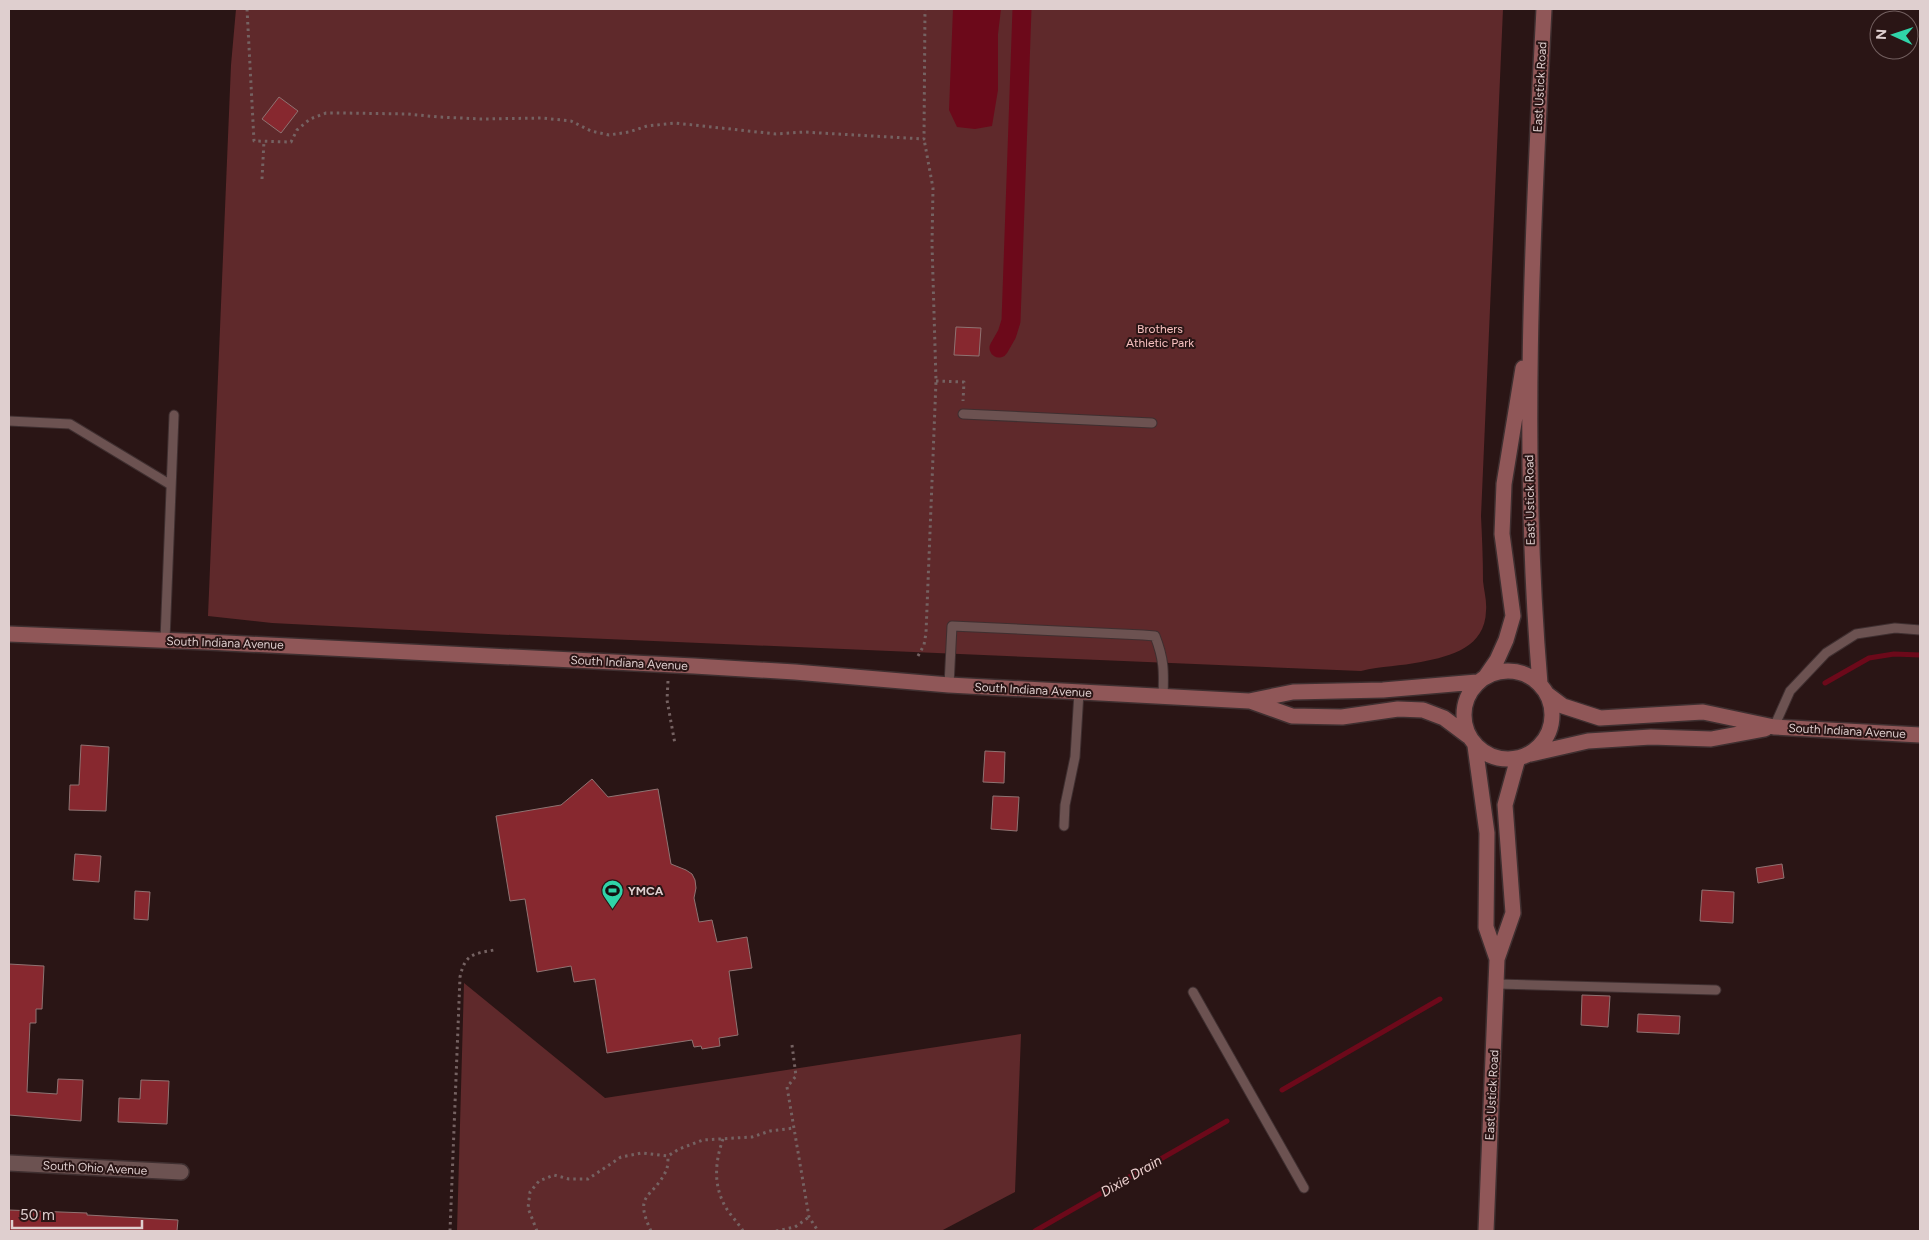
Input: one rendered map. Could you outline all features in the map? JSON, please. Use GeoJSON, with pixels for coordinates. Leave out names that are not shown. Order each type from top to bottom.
{"type":"FeatureCollection","features":[{"type":"Feature","properties":{"kind":"main road","name":"East Ustick Road"},"geometry":{"type":"LineString","coordinates":[[1543,689],[1531,564],[1529,490],[1531,315],[1544,9]]}},
{"type":"Feature","properties":{"kind":"main road","name":"East Ustick Road"},"geometry":{"type":"LineString","coordinates":[[1482,679],[1500,653],[1512,616],[1502,534],[1504,484],[1531,315]]}},
{"type":"Feature","properties":{"kind":"main road","name":"South Indiana Avenue"},"geometry":{"type":"LineString","coordinates":[[9,634],[668,665],[795,672],[949,686],[1249,701],[1293,692],[1383,690],[1482,679]]}},
{"type":"Feature","properties":{"kind":"main road"},"geometry":{"type":"LineString","coordinates":[[1509,670],[1531,677],[1543,689],[1551,705],[1552,716],[1550,728],[1538,748],[1523,756],[1506,760],[1484,753],[1472,741],[1464,725],[1463,714],[1465,702],[1470,692],[1482,679],[1497,671],[1509,670]]}},
{"type":"Feature","properties":{"kind":"main road","name":"South Indiana Avenue"},"geometry":{"type":"LineString","coordinates":[[1543,689],[1563,706],[1600,718],[1703,712],[1774,728],[1920,735]]}},
{"type":"Feature","properties":{"kind":"main road","name":"South Indiana Avenue"},"geometry":{"type":"LineString","coordinates":[[1249,701],[1292,716],[1342,717],[1398,709],[1423,710],[1444,718],[1472,741]]}},
{"type":"Feature","properties":{"kind":"main road","name":"South Indiana Avenue"},"geometry":{"type":"LineString","coordinates":[[1523,756],[1588,741],[1651,737],[1711,739],[1774,728]]}},
{"type":"Feature","properties":{"kind":"main road","name":"East Ustick Road"},"geometry":{"type":"LineString","coordinates":[[1472,741],[1487,833],[1486,927],[1498,959]]}},
{"type":"Feature","properties":{"kind":"main road","name":"East Ustick Road"},"geometry":{"type":"LineString","coordinates":[[1486,1231],[1498,959],[1513,913],[1505,805],[1523,756]]}},
{"type":"Feature","properties":{"kind":"street","name":"South Ohio Avenue"},"geometry":{"type":"LineString","coordinates":[[9,1163],[181,1172]]}},
{"type":"Feature","properties":{"kind":"lane"},"geometry":{"type":"LineString","coordinates":[[963,414],[1152,423]]}},
{"type":"Feature","properties":{"kind":"lane"},"geometry":{"type":"LineString","coordinates":[[165,640],[174,415]]}},
{"type":"Feature","properties":{"kind":"lane"},"geometry":{"type":"LineString","coordinates":[[9,421],[70,424],[171,485]]}},
{"type":"Feature","properties":{"kind":"lane"},"geometry":{"type":"LineString","coordinates":[[949,686],[952,626],[1134,634],[1155,636],[1164,668],[1162,696]]}},
{"type":"Feature","properties":{"kind":"lane"},"geometry":{"type":"LineString","coordinates":[[1774,728],[1790,691],[1826,653],[1856,634],[1895,628],[1920,630]]}},
{"type":"Feature","properties":{"kind":"lane"},"geometry":{"type":"LineString","coordinates":[[1064,826],[1065,805],[1075,757],[1079,692]]}},
{"type":"Feature","properties":{"kind":"lane"},"geometry":{"type":"LineString","coordinates":[[1497,984],[1716,990]]}},
{"type":"Feature","properties":{"kind":"lane"},"geometry":{"type":"LineString","coordinates":[[1194,992],[1304,1188]]}},
{"type":"Feature","properties":{"kind":"path"},"geometry":{"type":"LineString","coordinates":[[247,9],[254,141],[291,142],[297,130],[310,119],[326,113],[343,112],[408,114],[438,118],[542,118],[570,121],[591,131],[609,136],[647,126],[675,123],[776,134],[804,132],[924,139]]}},
{"type":"Feature","properties":{"kind":"path"},"geometry":{"type":"LineString","coordinates":[[918,656],[924,645],[926,633],[936,381],[932,244],[933,188],[924,139],[925,9]]}},
{"type":"Feature","properties":{"kind":"path"},"geometry":{"type":"LineString","coordinates":[[262,179],[264,141]]}},
{"type":"Feature","properties":{"kind":"path"},"geometry":{"type":"LineString","coordinates":[[936,381],[964,382],[963,414]]}},
{"type":"Feature","properties":{"kind":"path"},"geometry":{"type":"LineString","coordinates":[[668,665],[667,700],[675,744]]}},
{"type":"Feature","properties":{"kind":"path"},"geometry":{"type":"LineString","coordinates":[[450,1231],[460,977],[462,967],[467,959],[474,954],[494,950]]}},
{"type":"Feature","properties":{"kind":"path"},"geometry":{"type":"LineString","coordinates":[[792,1045],[796,1076],[787,1087],[809,1218],[818,1231]]}},
{"type":"Feature","properties":{"kind":"path"},"geometry":{"type":"LineString","coordinates":[[536,1231],[528,1208],[530,1192],[539,1181],[554,1175],[569,1179],[588,1179],[621,1157],[642,1153],[668,1156],[679,1148],[703,1140],[752,1138],[770,1131],[794,1128]]}},
{"type":"Feature","properties":{"kind":"path"},"geometry":{"type":"LineString","coordinates":[[723,1139],[717,1157],[717,1182],[723,1203],[743,1231]]}},
{"type":"Feature","properties":{"kind":"path"},"geometry":{"type":"LineString","coordinates":[[651,1231],[644,1216],[645,1197],[667,1170],[668,1156]]}},
{"type":"Feature","properties":{"kind":"path"},"geometry":{"type":"LineString","coordinates":[[776,1231],[795,1227],[809,1218]]}},
{"type":"Feature","properties":{"kind":"green space","name":"Brothers Athletic Park"},"geometry":{"type":"Polygon","coordinates":[[[236,9],[1503,9],[1481,516],[1483,581],[1486,607],[1484,623],[1480,633],[1465,648],[1444,657],[1361,671],[488,634],[272,623],[208,616],[231,65],[236,9]]]}},
{"type":"Feature","properties":{"kind":"green space"},"geometry":{"type":"Polygon","coordinates":[[[464,983],[605,1098],[1021,1034],[1015,1192],[941,1231],[457,1231],[464,983]]]}},
{"type":"Feature","properties":{"kind":"shaded area"},"geometry":{"type":"Polygon","coordinates":[[[953,9],[1001,9],[998,34],[998,90],[992,126],[975,129],[957,127],[949,110],[953,9]]]}},
{"type":"Feature","properties":{"kind":"building"},"geometry":{"type":"Polygon","coordinates":[[[279,97],[298,111],[281,133],[262,119],[279,97]]]}},
{"type":"Feature","properties":{"kind":"building"},"geometry":{"type":"Polygon","coordinates":[[[956,327],[981,328],[979,356],[954,355],[956,327]]]}},
{"type":"Feature","properties":{"kind":"building"},"geometry":{"type":"Polygon","coordinates":[[[81,745],[109,747],[106,811],[69,810],[70,785],[79,785],[81,745]]]}},
{"type":"Feature","properties":{"kind":"building"},"geometry":{"type":"Polygon","coordinates":[[[985,751],[1005,752],[1004,783],[983,782],[985,751]]]}},
{"type":"Feature","properties":{"kind":"building","name":"YMCA"},"geometry":{"type":"Polygon","coordinates":[[[592,779],[608,797],[658,789],[671,864],[692,874],[695,880],[694,898],[699,922],[712,920],[717,942],[747,937],[752,968],[729,971],[738,1035],[719,1038],[720,1046],[702,1049],[701,1046],[694,1047],[692,1040],[607,1053],[595,979],[574,982],[571,966],[537,972],[525,899],[510,901],[496,816],[561,805],[592,779]]]}},
{"type":"Feature","properties":{"kind":"building"},"geometry":{"type":"Polygon","coordinates":[[[993,796],[1019,797],[1017,831],[991,829],[993,796]]]}},
{"type":"Feature","properties":{"kind":"building"},"geometry":{"type":"Polygon","coordinates":[[[75,854],[101,856],[99,882],[73,880],[75,854]]]}},
{"type":"Feature","properties":{"kind":"building"},"geometry":{"type":"Polygon","coordinates":[[[1782,864],[1784,878],[1758,883],[1756,868],[1782,864]]]}},
{"type":"Feature","properties":{"kind":"building"},"geometry":{"type":"Polygon","coordinates":[[[1702,890],[1734,892],[1733,923],[1700,921],[1702,890]]]}},
{"type":"Feature","properties":{"kind":"building"},"geometry":{"type":"Polygon","coordinates":[[[135,891],[150,892],[148,920],[134,919],[135,891]]]}},
{"type":"Feature","properties":{"kind":"building"},"geometry":{"type":"Polygon","coordinates":[[[9,964],[44,966],[42,1009],[36,1009],[36,1023],[30,1023],[27,1092],[57,1094],[58,1079],[83,1080],[81,1121],[9,1115],[9,964]]]}},
{"type":"Feature","properties":{"kind":"building"},"geometry":{"type":"Polygon","coordinates":[[[1582,995],[1610,996],[1608,1027],[1581,1025],[1582,995]]]}},
{"type":"Feature","properties":{"kind":"building"},"geometry":{"type":"Polygon","coordinates":[[[1638,1014],[1680,1016],[1679,1034],[1637,1032],[1638,1014]]]}},
{"type":"Feature","properties":{"kind":"building"},"geometry":{"type":"Polygon","coordinates":[[[141,1080],[169,1081],[167,1124],[118,1122],[119,1098],[140,1099],[141,1080]]]}},
{"type":"Feature","properties":{"kind":"building"},"geometry":{"type":"Polygon","coordinates":[[[9,1210],[87,1213],[87,1215],[178,1220],[177,1231],[9,1231],[9,1210]]]}},
{"type":"Feature","properties":{"kind":"waterway"},"geometry":{"type":"LineString","coordinates":[[999,348],[1007,334],[1011,321],[1022,9]]}},
{"type":"Feature","properties":{"kind":"waterway","name":"Dixie Drain"},"geometry":{"type":"LineString","coordinates":[[1825,683],[1869,658],[1894,654],[1920,655]]}},
{"type":"Feature","properties":{"kind":"waterway","name":"Dixie Drain"},"geometry":{"type":"LineString","coordinates":[[1282,1090],[1440,999]]}},
{"type":"Feature","properties":{"kind":"waterway","name":"Dixie Drain"},"geometry":{"type":"LineString","coordinates":[[1035,1231],[1227,1121]]}},
{"type":"Feature","properties":{"kind":"place","name":"YMCA"},"geometry":{"type":"Point","coordinates":[612,910]}}]}
